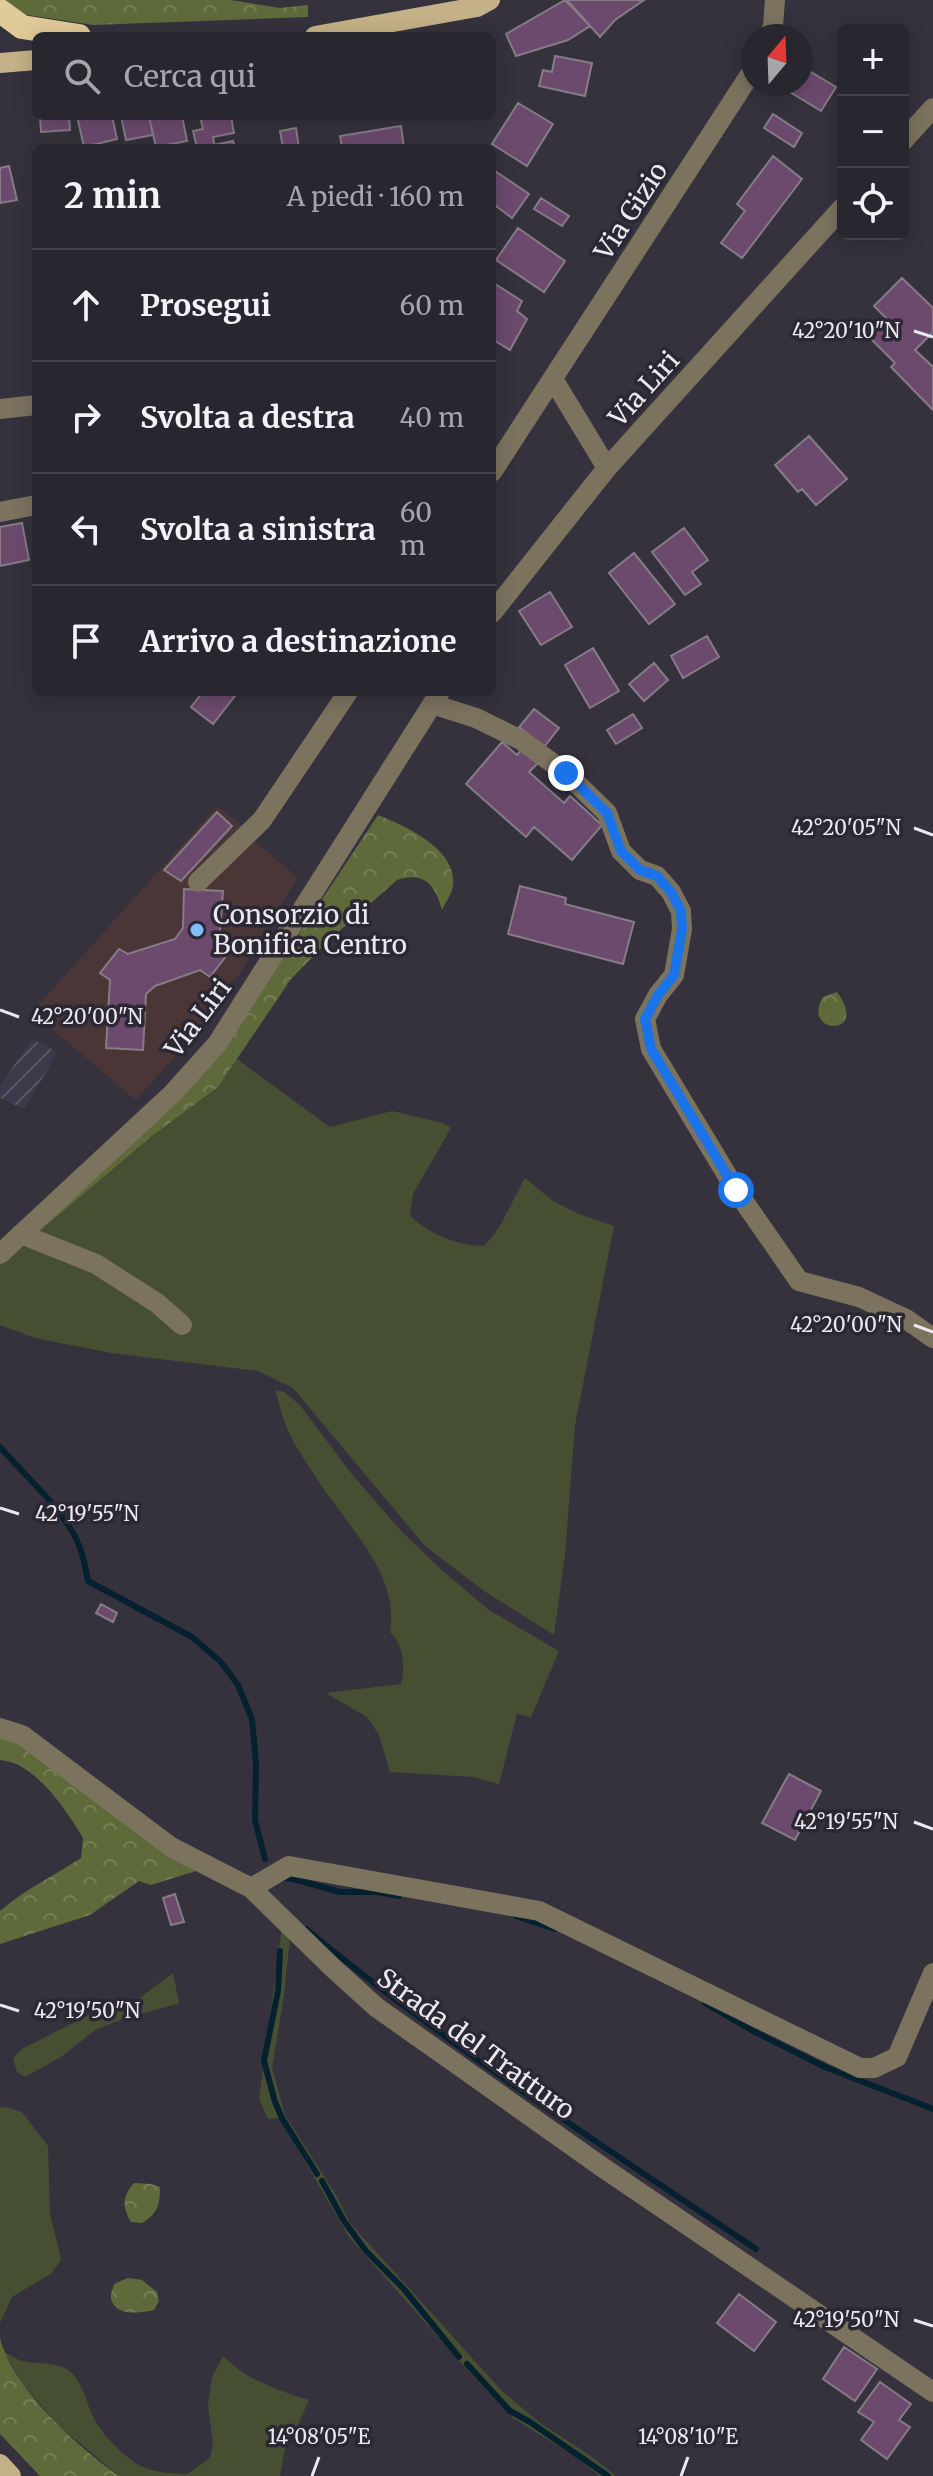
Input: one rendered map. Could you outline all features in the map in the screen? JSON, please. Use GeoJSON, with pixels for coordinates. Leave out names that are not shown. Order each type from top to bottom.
{"type":"FeatureCollection","features":[{"type":"Feature","properties":{"kind":"highway"},"geometry":{"type":"LineString","coordinates":[[0,11],[22,27],[54,32]]}},
{"type":"Feature","properties":{"kind":"main road"},"geometry":{"type":"LineString","coordinates":[[337,32],[477,7],[490,0]]}},
{"type":"Feature","properties":{"kind":"main road"},"geometry":{"type":"LineString","coordinates":[[0,63],[32,60]]}},
{"type":"Feature","properties":{"kind":"main road"},"geometry":{"type":"LineString","coordinates":[[0,2464],[11,2476]]}},
{"type":"Feature","properties":{"kind":"street"},"geometry":{"type":"LineString","coordinates":[[773,24],[775,0]]}},
{"type":"Feature","properties":{"kind":"street","name":"Via Gizio"},"geometry":{"type":"LineString","coordinates":[[496,466],[741,89]]}},
{"type":"Feature","properties":{"kind":"street"},"geometry":{"type":"LineString","coordinates":[[909,134],[933,108]]}},
{"type":"Feature","properties":{"kind":"street","name":"Via Liri"},"geometry":{"type":"LineString","coordinates":[[496,608],[607,468],[837,214]]}},
{"type":"Feature","properties":{"kind":"street"},"geometry":{"type":"LineString","coordinates":[[553,379],[607,468]]}},
{"type":"Feature","properties":{"kind":"street"},"geometry":{"type":"LineString","coordinates":[[0,409],[32,405]]}},
{"type":"Feature","properties":{"kind":"street"},"geometry":{"type":"LineString","coordinates":[[0,512],[32,506]]}},
{"type":"Feature","properties":{"kind":"street"},"geometry":{"type":"LineString","coordinates":[[198,882],[262,820],[345,696]]}},
{"type":"Feature","properties":{"kind":"street"},"geometry":{"type":"LineString","coordinates":[[436,698],[521,740],[566,773],[607,813],[621,851],[640,870],[657,876],[671,892],[681,911],[682,929],[674,975],[645,1019],[651,1049],[736,1190],[799,1281],[859,1297],[906,1319],[933,1338]]}},
{"type":"Feature","properties":{"kind":"street","name":"Via Liri"},"geometry":{"type":"LineString","coordinates":[[0,1254],[173,1093],[217,1044],[436,698]]}},
{"type":"Feature","properties":{"kind":"street"},"geometry":{"type":"LineString","coordinates":[[21,1234],[96,1264],[157,1303],[182,1325]]}},
{"type":"Feature","properties":{"kind":"street","name":"Strada del Tratturo"},"geometry":{"type":"LineString","coordinates":[[0,1728],[22,1735],[171,1847],[251,1888],[376,2007],[602,2167],[933,2392]]}},
{"type":"Feature","properties":{"kind":"street"},"geometry":{"type":"LineString","coordinates":[[251,1888],[289,1866],[539,1911],[860,2068],[874,2068],[897,2057],[933,1973]]}},
{"type":"Feature","properties":{"kind":"shaded area"},"geometry":{"type":"Polygon","coordinates":[[[217,806],[298,877],[239,975],[232,981],[221,1005],[136,1100],[32,1012],[217,806]]]}},
{"type":"Feature","properties":{"kind":"shaded area"},"geometry":{"type":"Polygon","coordinates":[[[32,1039],[58,1052],[24,1109],[0,1098],[0,1086],[32,1039]]]}},
{"type":"Feature","properties":{"kind":"green space"},"geometry":{"type":"Polygon","coordinates":[[[3,0],[231,0],[280,8],[308,5],[308,17],[93,25],[21,14],[3,0]]]}},
{"type":"Feature","properties":{"kind":"green space"},"geometry":{"type":"Polygon","coordinates":[[[378,815],[428,841],[447,861],[453,886],[442,910],[436,893],[427,882],[414,877],[397,880],[327,942],[291,979],[218,1087],[152,1136],[41,1230],[220,1053],[378,815]]]}},
{"type":"Feature","properties":{"kind":"green space"},"geometry":{"type":"Polygon","coordinates":[[[837,992],[845,1007],[846,1018],[834,1026],[820,1019],[818,1010],[823,997],[837,992]]]}},
{"type":"Feature","properties":{"kind":"green space"},"geometry":{"type":"Polygon","coordinates":[[[237,1059],[330,1127],[392,1111],[443,1123],[451,1128],[413,1194],[410,1215],[444,1238],[484,1246],[501,1223],[525,1178],[553,1201],[614,1226],[575,1425],[565,1555],[554,1635],[484,1591],[425,1546],[293,1388],[258,1371],[111,1353],[35,1338],[0,1325],[0,1264],[152,1136],[218,1087],[237,1059]]]}},
{"type":"Feature","properties":{"kind":"green space"},"geometry":{"type":"Polygon","coordinates":[[[275,1390],[284,1392],[300,1405],[351,1473],[402,1532],[443,1571],[489,1610],[559,1651],[531,1717],[517,1714],[499,1784],[473,1777],[390,1772],[379,1735],[367,1717],[326,1693],[401,1684],[402,1656],[390,1632],[391,1610],[379,1570],[296,1446],[284,1422],[275,1390]]]}},
{"type":"Feature","properties":{"kind":"green space"},"geometry":{"type":"Polygon","coordinates":[[[0,1732],[22,1742],[196,1871],[151,1885],[139,1881],[90,1915],[0,1944],[0,1911],[29,1889],[81,1858],[83,1838],[68,1814],[37,1778],[13,1763],[0,1760],[0,1732]]]}},
{"type":"Feature","properties":{"kind":"green space"},"geometry":{"type":"Polygon","coordinates":[[[282,1927],[290,1939],[272,2068],[285,2115],[339,2200],[349,2222],[502,2391],[540,2423],[616,2476],[600,2476],[576,2457],[513,2418],[349,2237],[279,2118],[268,2119],[259,2099],[282,1927]]]}},
{"type":"Feature","properties":{"kind":"green space"},"geometry":{"type":"Polygon","coordinates":[[[173,1973],[179,2003],[95,2030],[61,2057],[25,2077],[17,2072],[13,2058],[22,2049],[109,2005],[137,2000],[173,1973]]]}},
{"type":"Feature","properties":{"kind":"green space"},"geometry":{"type":"Polygon","coordinates":[[[0,2108],[22,2112],[48,2146],[50,2214],[61,2259],[52,2273],[12,2297],[0,2323],[0,2108]]]}},
{"type":"Feature","properties":{"kind":"green space"},"geometry":{"type":"Polygon","coordinates":[[[134,2183],[160,2187],[157,2209],[142,2223],[131,2222],[125,2206],[125,2197],[134,2183]]]}},
{"type":"Feature","properties":{"kind":"green space"},"geometry":{"type":"Polygon","coordinates":[[[128,2278],[142,2280],[157,2292],[159,2301],[154,2310],[129,2312],[113,2304],[114,2284],[128,2278]]]}},
{"type":"Feature","properties":{"kind":"green space"},"geometry":{"type":"Polygon","coordinates":[[[0,2338],[7,2357],[32,2396],[85,2450],[119,2476],[40,2476],[0,2434],[0,2338]]]}},
{"type":"Feature","properties":{"kind":"green space"},"geometry":{"type":"Polygon","coordinates":[[[3,2351],[19,2360],[57,2365],[68,2370],[80,2384],[96,2421],[107,2437],[136,2463],[159,2472],[187,2474],[210,2458],[213,2442],[208,2406],[212,2377],[223,2356],[252,2378],[309,2400],[285,2448],[280,2476],[119,2476],[57,2424],[21,2382],[3,2351]]]}},
{"type":"Feature","properties":{"kind":"building"},"geometry":{"type":"Polygon","coordinates":[[[565,0],[590,26],[568,40],[516,56],[506,34],[565,0]]]}},
{"type":"Feature","properties":{"kind":"building"},"geometry":{"type":"Polygon","coordinates":[[[567,0],[644,0],[615,20],[600,37],[567,0]]]}},
{"type":"Feature","properties":{"kind":"building"},"geometry":{"type":"Polygon","coordinates":[[[555,56],[592,63],[585,96],[539,86],[543,70],[552,72],[555,56]]]}},
{"type":"Feature","properties":{"kind":"building"},"geometry":{"type":"Polygon","coordinates":[[[813,73],[836,87],[821,111],[796,96],[813,96],[813,73]]]}},
{"type":"Feature","properties":{"kind":"building"},"geometry":{"type":"Polygon","coordinates":[[[518,103],[553,124],[527,166],[492,144],[518,103]]]}},
{"type":"Feature","properties":{"kind":"building"},"geometry":{"type":"Polygon","coordinates":[[[773,114],[802,133],[794,147],[764,128],[773,114]]]}},
{"type":"Feature","properties":{"kind":"building"},"geometry":{"type":"Polygon","coordinates":[[[40,120],[69,120],[70,130],[41,132],[40,120]]]}},
{"type":"Feature","properties":{"kind":"building"},"geometry":{"type":"Polygon","coordinates":[[[78,120],[113,120],[117,139],[83,144],[78,120]]]}},
{"type":"Feature","properties":{"kind":"building"},"geometry":{"type":"Polygon","coordinates":[[[122,120],[150,120],[153,135],[126,140],[122,120]]]}},
{"type":"Feature","properties":{"kind":"building"},"geometry":{"type":"Polygon","coordinates":[[[150,120],[183,120],[187,141],[155,144],[150,120]]]}},
{"type":"Feature","properties":{"kind":"building"},"geometry":{"type":"Polygon","coordinates":[[[201,120],[232,120],[234,133],[213,137],[214,144],[196,144],[193,131],[203,129],[201,120]]]}},
{"type":"Feature","properties":{"kind":"building"},"geometry":{"type":"Polygon","coordinates":[[[401,126],[403,144],[341,144],[340,136],[401,126]]]}},
{"type":"Feature","properties":{"kind":"building"},"geometry":{"type":"Polygon","coordinates":[[[296,128],[298,144],[282,144],[280,131],[296,128]]]}},
{"type":"Feature","properties":{"kind":"building"},"geometry":{"type":"Polygon","coordinates":[[[773,156],[802,179],[742,258],[721,243],[745,211],[737,204],[773,156]]]}},
{"type":"Feature","properties":{"kind":"building"},"geometry":{"type":"Polygon","coordinates":[[[9,166],[17,200],[0,203],[0,168],[9,166]]]}},
{"type":"Feature","properties":{"kind":"building"},"geometry":{"type":"Polygon","coordinates":[[[496,172],[529,194],[512,218],[496,206],[496,172]]]}},
{"type":"Feature","properties":{"kind":"building"},"geometry":{"type":"Polygon","coordinates":[[[541,198],[569,216],[562,226],[534,209],[541,198]]]}},
{"type":"Feature","properties":{"kind":"building"},"geometry":{"type":"Polygon","coordinates":[[[518,228],[565,261],[544,292],[496,260],[518,228]]]}},
{"type":"Feature","properties":{"kind":"building"},"geometry":{"type":"Polygon","coordinates":[[[902,278],[933,308],[933,332],[915,350],[933,367],[933,410],[891,367],[895,363],[868,336],[886,318],[874,306],[902,278]]]}},
{"type":"Feature","properties":{"kind":"building"},"geometry":{"type":"Polygon","coordinates":[[[496,285],[522,301],[517,311],[527,319],[510,350],[496,341],[496,285]]]}},
{"type":"Feature","properties":{"kind":"building"},"geometry":{"type":"Polygon","coordinates":[[[809,436],[847,479],[816,505],[802,489],[798,492],[775,465],[809,436]]]}},
{"type":"Feature","properties":{"kind":"building"},"geometry":{"type":"Polygon","coordinates":[[[22,523],[29,560],[0,566],[0,527],[22,523]]]}},
{"type":"Feature","properties":{"kind":"building"},"geometry":{"type":"Polygon","coordinates":[[[684,528],[708,560],[692,572],[701,584],[685,595],[652,552],[684,528]]]}},
{"type":"Feature","properties":{"kind":"building"},"geometry":{"type":"Polygon","coordinates":[[[634,553],[675,604],[649,624],[609,573],[634,553]]]}},
{"type":"Feature","properties":{"kind":"building"},"geometry":{"type":"Polygon","coordinates":[[[550,592],[572,627],[541,645],[519,611],[550,592]]]}},
{"type":"Feature","properties":{"kind":"building"},"geometry":{"type":"Polygon","coordinates":[[[707,636],[719,657],[683,678],[671,656],[707,636]]]}},
{"type":"Feature","properties":{"kind":"building"},"geometry":{"type":"Polygon","coordinates":[[[593,648],[619,691],[590,708],[565,665],[593,648]]]}},
{"type":"Feature","properties":{"kind":"building"},"geometry":{"type":"Polygon","coordinates":[[[654,663],[668,680],[644,701],[629,684],[654,663]]]}},
{"type":"Feature","properties":{"kind":"building"},"geometry":{"type":"Polygon","coordinates":[[[200,696],[235,696],[213,724],[191,707],[200,696]]]}},
{"type":"Feature","properties":{"kind":"building"},"geometry":{"type":"Polygon","coordinates":[[[534,709],[559,728],[544,747],[519,727],[534,709]]]}},
{"type":"Feature","properties":{"kind":"building"},"geometry":{"type":"Polygon","coordinates":[[[633,714],[642,728],[616,744],[607,730],[633,714]]]}},
{"type":"Feature","properties":{"kind":"building"},"geometry":{"type":"Polygon","coordinates":[[[502,742],[517,755],[522,749],[538,763],[529,772],[564,803],[570,796],[602,825],[572,860],[534,827],[526,837],[466,784],[502,742]]]}},
{"type":"Feature","properties":{"kind":"building"},"geometry":{"type":"Polygon","coordinates":[[[217,812],[232,826],[181,881],[164,870],[217,812]]]}},
{"type":"Feature","properties":{"kind":"building"},"geometry":{"type":"Polygon","coordinates":[[[520,886],[566,898],[565,904],[634,922],[623,964],[508,934],[520,886]]]}},
{"type":"Feature","properties":{"kind":"building"},"geometry":{"type":"Polygon","coordinates":[[[184,889],[223,891],[219,944],[230,951],[210,977],[200,970],[155,986],[146,994],[143,1050],[106,1048],[110,980],[100,973],[119,949],[128,954],[175,939],[183,928],[184,889]]]}},
{"type":"Feature","properties":{"kind":"building"},"geometry":{"type":"Polygon","coordinates":[[[101,1604],[117,1613],[113,1622],[96,1613],[101,1604]]]}},
{"type":"Feature","properties":{"kind":"building"},"geometry":{"type":"Polygon","coordinates":[[[789,1774],[821,1791],[795,1840],[762,1823],[789,1774]]]}},
{"type":"Feature","properties":{"kind":"building"},"geometry":{"type":"Polygon","coordinates":[[[175,1894],[184,1922],[171,1925],[163,1898],[175,1894]]]}},
{"type":"Feature","properties":{"kind":"building"},"geometry":{"type":"Polygon","coordinates":[[[739,2294],[776,2322],[754,2351],[717,2323],[739,2294]]]}},
{"type":"Feature","properties":{"kind":"building"},"geometry":{"type":"Polygon","coordinates":[[[844,2347],[877,2369],[855,2401],[823,2379],[844,2347]]]}},
{"type":"Feature","properties":{"kind":"building"},"geometry":{"type":"Polygon","coordinates":[[[880,2382],[911,2404],[899,2420],[910,2427],[887,2459],[861,2440],[874,2422],[858,2412],[880,2382]]]}},
{"type":"Feature","properties":{"kind":"waterway"},"geometry":{"type":"LineString","coordinates":[[0,1447],[66,1521],[79,1545],[88,1581],[192,1637],[221,1662],[238,1685],[252,1719],[256,1764],[255,1820],[265,1859]]}},
{"type":"Feature","properties":{"kind":"waterway"},"geometry":{"type":"LineString","coordinates":[[280,1878],[340,1892],[377,1892],[399,1896]]}},
{"type":"Feature","properties":{"kind":"waterway"},"geometry":{"type":"LineString","coordinates":[[516,1916],[555,1929]]}},
{"type":"Feature","properties":{"kind":"waterway"},"geometry":{"type":"LineString","coordinates":[[306,1929],[471,2055],[756,2249]]}},
{"type":"Feature","properties":{"kind":"waterway"},"geometry":{"type":"LineString","coordinates":[[280,1951],[278,1991],[264,2061],[282,2118],[317,2174]]}},
{"type":"Feature","properties":{"kind":"waterway"},"geometry":{"type":"LineString","coordinates":[[705,2003],[825,2067],[933,2109]]}},
{"type":"Feature","properties":{"kind":"waterway"},"geometry":{"type":"LineString","coordinates":[[322,2181],[344,2221],[366,2251],[403,2288],[459,2357]]}},
{"type":"Feature","properties":{"kind":"waterway"},"geometry":{"type":"LineString","coordinates":[[467,2364],[510,2411],[608,2476]]}},
{"type":"Feature","properties":{"kind":"place","name":"Consorzio di Bonifica Centro"},"geometry":{"type":"Point","coordinates":[197,930]}},
{"type":"Feature","properties":{"kind":"route"},"geometry":{"type":"LineString","coordinates":[[566,773],[607,813],[621,851],[640,870],[657,876],[671,892],[681,911],[682,929],[674,975],[645,1019],[651,1049],[736,1190]]}}]}
